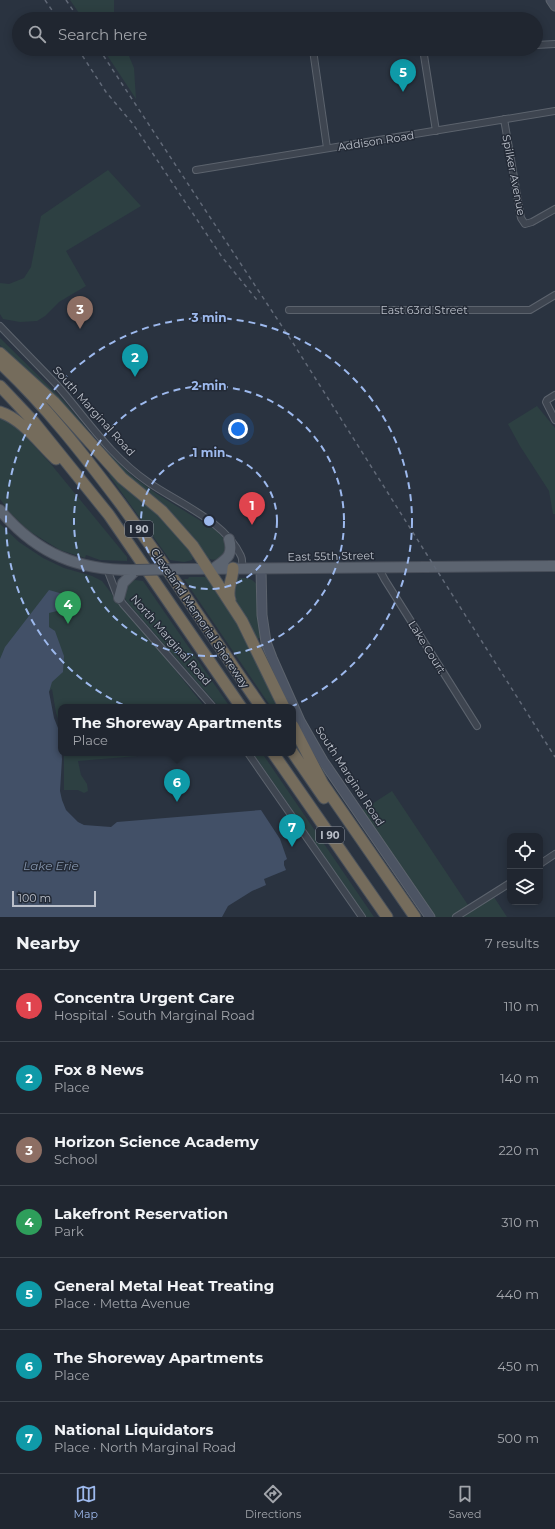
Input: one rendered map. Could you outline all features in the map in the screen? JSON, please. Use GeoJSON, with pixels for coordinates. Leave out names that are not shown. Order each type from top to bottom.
{"type":"FeatureCollection","features":[{"type":"Feature","properties":{"kind":"highway"},"geometry":{"type":"LineString","coordinates":[[0,353],[54,402],[122,478],[166,516],[193,546],[210,569],[252,640],[283,704]]}},
{"type":"Feature","properties":{"kind":"highway","name":"Cleveland Memorial Shoreway"},"geometry":{"type":"LineString","coordinates":[[0,363],[48,412],[88,460],[144,536],[259,704]]}},
{"type":"Feature","properties":{"kind":"highway","name":"Cleveland Memorial Shoreway"},"geometry":{"type":"LineString","coordinates":[[0,386],[34,422],[118,528],[240,704]]}},
{"type":"Feature","properties":{"kind":"highway"},"geometry":{"type":"LineString","coordinates":[[0,412],[10,416],[22,425],[93,495]]}},
{"type":"Feature","properties":{"kind":"highway"},"geometry":{"type":"LineString","coordinates":[[231,603],[229,589],[238,568]]}},
{"type":"Feature","properties":{"kind":"highway"},"geometry":{"type":"LineString","coordinates":[[296,732],[323,784],[415,917]]}},
{"type":"Feature","properties":{"kind":"highway","name":"I 90"},"geometry":{"type":"LineString","coordinates":[[275,756],[387,917]]}},
{"type":"Feature","properties":{"kind":"highway","name":"I 90"},"geometry":{"type":"LineString","coordinates":[[295,756],[406,917]]}},
{"type":"Feature","properties":{"kind":"main road"},"geometry":{"type":"LineString","coordinates":[[0,510],[20,533],[48,551],[61,558],[78,564],[107,570]]}},
{"type":"Feature","properties":{"kind":"main road"},"geometry":{"type":"LineString","coordinates":[[210,569],[226,560],[230,554],[231,549],[229,539]]}},
{"type":"Feature","properties":{"kind":"main road","name":"East 55th Street"},"geometry":{"type":"LineString","coordinates":[[107,570],[555,566]]}},
{"type":"Feature","properties":{"kind":"main road"},"geometry":{"type":"LineString","coordinates":[[119,598],[123,583],[133,570]]}},
{"type":"Feature","properties":{"kind":"street"},"geometry":{"type":"LineString","coordinates":[[551,0],[555,6]]}},
{"type":"Feature","properties":{"kind":"street"},"geometry":{"type":"LineString","coordinates":[[543,45],[555,44]]}},
{"type":"Feature","properties":{"kind":"street"},"geometry":{"type":"LineString","coordinates":[[314,56],[327,148]]}},
{"type":"Feature","properties":{"kind":"street"},"geometry":{"type":"LineString","coordinates":[[424,56],[436,131]]}},
{"type":"Feature","properties":{"kind":"street","name":"Addison Road"},"geometry":{"type":"LineString","coordinates":[[196,170],[555,111]]}},
{"type":"Feature","properties":{"kind":"street","name":"Spilker Avenue"},"geometry":{"type":"LineString","coordinates":[[504,119],[520,218],[525,224],[532,222],[555,209]]}},
{"type":"Feature","properties":{"kind":"street","name":"East 63rd Street"},"geometry":{"type":"LineString","coordinates":[[289,310],[530,310],[555,295]]}},
{"type":"Feature","properties":{"kind":"street","name":"South Marginal Road"},"geometry":{"type":"LineString","coordinates":[[0,326],[57,385],[101,440],[124,464],[148,482],[214,524],[229,539],[242,558],[238,568]]}},
{"type":"Feature","properties":{"kind":"street"},"geometry":{"type":"LineString","coordinates":[[555,395],[547,400],[546,404],[555,420]]}},
{"type":"Feature","properties":{"kind":"street","name":"Lake Court"},"geometry":{"type":"LineString","coordinates":[[378,567],[478,726]]}},
{"type":"Feature","properties":{"kind":"street","name":"South Marginal Road"},"geometry":{"type":"LineString","coordinates":[[261,568],[262,619],[266,642],[293,704]]}},
{"type":"Feature","properties":{"kind":"street","name":"North Marginal Road"},"geometry":{"type":"LineString","coordinates":[[107,570],[119,598],[210,704]]}},
{"type":"Feature","properties":{"kind":"street","name":"South Marginal Road"},"geometry":{"type":"LineString","coordinates":[[296,711],[323,761],[430,917]]}},
{"type":"Feature","properties":{"kind":"street"},"geometry":{"type":"LineString","coordinates":[[250,756],[362,917]]}},
{"type":"Feature","properties":{"kind":"street"},"geometry":{"type":"LineString","coordinates":[[543,862],[555,854]]}},
{"type":"Feature","properties":{"kind":"street"},"geometry":{"type":"LineString","coordinates":[[456,917],[507,885]]}},
{"type":"Feature","properties":{"kind":"shaded area"},"geometry":{"type":"Polygon","coordinates":[[[70,0],[114,0],[114,12],[78,12],[70,0]]]}},
{"type":"Feature","properties":{"kind":"shaded area"},"geometry":{"type":"Polygon","coordinates":[[[108,56],[129,56],[134,68],[136,99],[108,56]]]}},
{"type":"Feature","properties":{"kind":"shaded area"},"geometry":{"type":"Polygon","coordinates":[[[108,170],[141,206],[66,251],[86,286],[59,302],[45,316],[37,321],[20,322],[3,319],[0,314],[0,283],[9,284],[24,278],[31,267],[41,216],[108,170]]]}},
{"type":"Feature","properties":{"kind":"shaded area"},"geometry":{"type":"Polygon","coordinates":[[[0,338],[64,401],[97,441],[132,476],[157,494],[217,531],[224,539],[228,552],[222,557],[214,560],[204,556],[50,394],[0,345],[0,338]]]}},
{"type":"Feature","properties":{"kind":"shaded area"},"geometry":{"type":"Polygon","coordinates":[[[537,406],[555,428],[555,514],[553,514],[549,491],[520,446],[508,424],[537,406]]]}},
{"type":"Feature","properties":{"kind":"shaded area"},"geometry":{"type":"Polygon","coordinates":[[[0,416],[15,425],[50,463],[127,557],[127,561],[100,560],[86,555],[85,558],[60,550],[29,531],[11,514],[0,499],[0,416]]]}},
{"type":"Feature","properties":{"kind":"shaded area"},"geometry":{"type":"Polygon","coordinates":[[[111,472],[146,501],[194,555],[192,560],[184,562],[170,560],[109,475],[111,472]]]}},
{"type":"Feature","properties":{"kind":"shaded area"},"geometry":{"type":"Polygon","coordinates":[[[0,524],[19,542],[43,558],[64,568],[92,576],[102,581],[203,704],[58,704],[58,719],[52,689],[0,728],[0,524]]]}},
{"type":"Feature","properties":{"kind":"shaded area"},"geometry":{"type":"Polygon","coordinates":[[[189,577],[208,577],[218,586],[279,704],[269,704],[184,579],[188,579],[189,577]]]}},
{"type":"Feature","properties":{"kind":"shaded area"},"geometry":{"type":"Polygon","coordinates":[[[240,578],[250,579],[257,585],[261,638],[256,639],[234,599],[234,583],[240,578]]]}},
{"type":"Feature","properties":{"kind":"shaded area"},"geometry":{"type":"Polygon","coordinates":[[[135,580],[143,581],[228,704],[216,704],[127,602],[123,595],[128,583],[135,580]]]}},
{"type":"Feature","properties":{"kind":"shaded area"},"geometry":{"type":"Polygon","coordinates":[[[64,756],[137,756],[78,761],[81,775],[87,784],[88,791],[84,793],[78,790],[64,790],[64,756]]]}},
{"type":"Feature","properties":{"kind":"shaded area"},"geometry":{"type":"Polygon","coordinates":[[[255,756],[264,756],[374,917],[366,917],[255,756]]]}},
{"type":"Feature","properties":{"kind":"shaded area"},"geometry":{"type":"Polygon","coordinates":[[[392,791],[470,908],[492,894],[507,917],[430,917],[358,813],[392,791]]]}},
{"type":"Feature","properties":{"kind":"water","name":"Lake Erie"},"geometry":{"type":"Polygon","coordinates":[[[49,590],[63,594],[68,602],[65,609],[49,613],[49,627],[55,631],[64,656],[63,672],[52,682],[49,692],[54,718],[58,728],[58,756],[62,756],[60,791],[62,800],[66,810],[78,822],[84,825],[111,827],[117,822],[261,810],[280,839],[287,859],[284,861],[286,870],[264,879],[266,885],[252,891],[228,906],[222,917],[0,917],[0,659],[5,647],[49,590]]]}},
{"type":"Feature","properties":{"kind":"railway"},"geometry":{"type":"LineString","coordinates":[[45,0],[53,12]]}},
{"type":"Feature","properties":{"kind":"railway"},"geometry":{"type":"LineString","coordinates":[[66,0],[74,12]]}},
{"type":"Feature","properties":{"kind":"railway"},"geometry":{"type":"LineString","coordinates":[[83,56],[106,92],[133,124],[222,257],[257,300]]}},
{"type":"Feature","properties":{"kind":"railway"},"geometry":{"type":"LineString","coordinates":[[104,56],[293,343],[555,757]]}},
{"type":"Feature","properties":{"kind":"place","name":"General Metal Heat Treating"},"geometry":{"type":"Point","coordinates":[403,92]}},
{"type":"Feature","properties":{"kind":"place","name":"Horizon Science Academy"},"geometry":{"type":"Point","coordinates":[80,329]}},
{"type":"Feature","properties":{"kind":"place","name":"Fox 8 News"},"geometry":{"type":"Point","coordinates":[135,377]}},
{"type":"Feature","properties":{"kind":"place","name":"Concentra Urgent Care"},"geometry":{"type":"Point","coordinates":[252,525]}},
{"type":"Feature","properties":{"kind":"place","name":"Lakefront Reservation"},"geometry":{"type":"Point","coordinates":[68,624]}},
{"type":"Feature","properties":{"kind":"place","name":"The Shoreway Apartments"},"geometry":{"type":"Point","coordinates":[177,802]}},
{"type":"Feature","properties":{"kind":"place","name":"National Liquidators"},"geometry":{"type":"Point","coordinates":[292,847]}}]}
